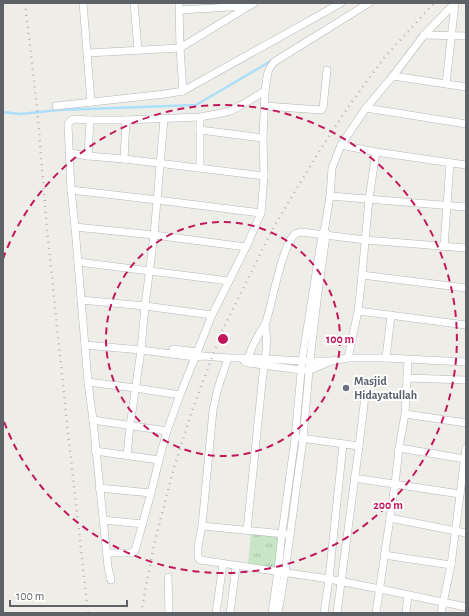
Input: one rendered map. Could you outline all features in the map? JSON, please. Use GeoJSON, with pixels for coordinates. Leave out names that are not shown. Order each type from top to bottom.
{"type":"FeatureCollection","features":[{"type":"Feature","properties":{"kind":"street"},"geometry":{"type":"LineString","coordinates":[[83,3],[91,102]]}},
{"type":"Feature","properties":{"kind":"street"},"geometry":{"type":"LineString","coordinates":[[134,3],[138,50]]}},
{"type":"Feature","properties":{"kind":"street"},"geometry":{"type":"LineString","coordinates":[[56,106],[183,91],[341,3]]}},
{"type":"Feature","properties":{"kind":"street"},"geometry":{"type":"LineString","coordinates":[[107,553],[131,553],[135,551],[167,431],[180,395],[198,355],[212,315],[246,247],[261,213],[264,176],[263,138],[265,91],[270,67],[274,62],[369,3]]}},
{"type":"Feature","properties":{"kind":"street"},"geometry":{"type":"LineString","coordinates":[[278,613],[282,533],[295,438],[302,361],[324,235],[330,196],[332,168],[340,145],[366,108],[393,76],[424,35],[455,3],[446,84]]}},
{"type":"Feature","properties":{"kind":"street"},"geometry":{"type":"LineString","coordinates":[[88,53],[180,48],[251,5]]}},
{"type":"Feature","properties":{"kind":"street"},"geometry":{"type":"LineString","coordinates":[[183,91],[180,48],[180,6],[251,5]]}},
{"type":"Feature","properties":{"kind":"street"},"geometry":{"type":"LineString","coordinates":[[424,35],[466,36]]}},
{"type":"Feature","properties":{"kind":"street"},"geometry":{"type":"LineString","coordinates":[[265,106],[322,109],[327,70]]}},
{"type":"Feature","properties":{"kind":"street"},"geometry":{"type":"LineString","coordinates":[[393,76],[466,87]]}},
{"type":"Feature","properties":{"kind":"street"},"geometry":{"type":"LineString","coordinates":[[111,580],[108,568],[88,382],[71,190],[68,124],[74,119],[126,120],[200,117],[230,111],[265,91]]}},
{"type":"Feature","properties":{"kind":"street"},"geometry":{"type":"LineString","coordinates":[[366,108],[466,124]]}},
{"type":"Feature","properties":{"kind":"street"},"geometry":{"type":"LineString","coordinates":[[200,117],[200,168]]}},
{"type":"Feature","properties":{"kind":"street"},"geometry":{"type":"LineString","coordinates":[[127,455],[154,235],[164,119]]}},
{"type":"Feature","properties":{"kind":"street"},"geometry":{"type":"LineString","coordinates":[[88,156],[90,120]]}},
{"type":"Feature","properties":{"kind":"street"},"geometry":{"type":"LineString","coordinates":[[124,159],[126,120]]}},
{"type":"Feature","properties":{"kind":"street"},"geometry":{"type":"LineString","coordinates":[[200,130],[263,138]]}},
{"type":"Feature","properties":{"kind":"street"},"geometry":{"type":"LineString","coordinates":[[340,145],[376,152],[466,165]]}},
{"type":"Feature","properties":{"kind":"street"},"geometry":{"type":"LineString","coordinates":[[348,358],[358,311],[369,199],[376,152]]}},
{"type":"Feature","properties":{"kind":"street"},"geometry":{"type":"LineString","coordinates":[[70,153],[264,176]]}},
{"type":"Feature","properties":{"kind":"street"},"geometry":{"type":"LineString","coordinates":[[444,247],[450,163]]}},
{"type":"Feature","properties":{"kind":"street"},"geometry":{"type":"LineString","coordinates":[[71,190],[261,213]]}},
{"type":"Feature","properties":{"kind":"street"},"geometry":{"type":"LineString","coordinates":[[330,196],[466,207]]}},
{"type":"Feature","properties":{"kind":"street"},"geometry":{"type":"LineString","coordinates":[[75,227],[154,235],[246,247]]}},
{"type":"Feature","properties":{"kind":"street"},"geometry":{"type":"LineString","coordinates":[[248,360],[257,337],[265,324],[284,255],[295,234],[299,232],[366,240],[466,248]]}},
{"type":"Feature","properties":{"kind":"street"},"geometry":{"type":"LineString","coordinates":[[78,262],[229,281]]}},
{"type":"Feature","properties":{"kind":"street"},"geometry":{"type":"LineString","coordinates":[[362,275],[466,288]]}},
{"type":"Feature","properties":{"kind":"street"},"geometry":{"type":"LineString","coordinates":[[272,613],[290,534],[304,439],[315,292]]}},
{"type":"Feature","properties":{"kind":"street"},"geometry":{"type":"LineString","coordinates":[[81,300],[145,306],[212,315]]}},
{"type":"Feature","properties":{"kind":"street"},"geometry":{"type":"LineString","coordinates":[[358,311],[466,325]]}},
{"type":"Feature","properties":{"kind":"street"},"geometry":{"type":"LineString","coordinates":[[386,358],[392,315]]}},
{"type":"Feature","properties":{"kind":"street"},"geometry":{"type":"LineString","coordinates":[[247,530],[267,338],[265,324]]}},
{"type":"Feature","properties":{"kind":"street"},"geometry":{"type":"LineString","coordinates":[[85,343],[240,359],[264,362],[301,370],[310,370],[331,361]]}},
{"type":"Feature","properties":{"kind":"street"},"geometry":{"type":"LineString","coordinates":[[228,358],[218,388],[213,410],[202,526],[198,547],[198,557],[200,560],[380,588],[466,607]]}},
{"type":"Feature","properties":{"kind":"street"},"geometry":{"type":"LineString","coordinates":[[264,362],[310,360],[331,361],[348,358],[386,358],[466,362]]}},
{"type":"Feature","properties":{"kind":"street"},"geometry":{"type":"LineString","coordinates":[[376,613],[405,414],[408,360]]}},
{"type":"Feature","properties":{"kind":"street"},"geometry":{"type":"LineString","coordinates":[[407,378],[466,380]]}},
{"type":"Feature","properties":{"kind":"street"},"geometry":{"type":"LineString","coordinates":[[88,382],[180,395]]}},
{"type":"Feature","properties":{"kind":"street"},"geometry":{"type":"LineString","coordinates":[[337,613],[365,396]]}},
{"type":"Feature","properties":{"kind":"street"},"geometry":{"type":"LineString","coordinates":[[405,414],[466,423]]}},
{"type":"Feature","properties":{"kind":"street"},"geometry":{"type":"LineString","coordinates":[[93,420],[167,431]]}},
{"type":"Feature","properties":{"kind":"street"},"geometry":{"type":"LineString","coordinates":[[295,438],[359,446]]}},
{"type":"Feature","properties":{"kind":"street"},"geometry":{"type":"LineString","coordinates":[[324,613],[343,444]]}},
{"type":"Feature","properties":{"kind":"street"},"geometry":{"type":"LineString","coordinates":[[399,448],[465,459]]}},
{"type":"Feature","properties":{"kind":"street"},"geometry":{"type":"LineString","coordinates":[[441,613],[451,565],[466,448]]}},
{"type":"Feature","properties":{"kind":"street"},"geometry":{"type":"LineString","coordinates":[[95,451],[159,460]]}},
{"type":"Feature","properties":{"kind":"street"},"geometry":{"type":"LineString","coordinates":[[354,478],[460,494]]}},
{"type":"Feature","properties":{"kind":"street"},"geometry":{"type":"LineString","coordinates":[[99,488],[151,494]]}},
{"type":"Feature","properties":{"kind":"street"},"geometry":{"type":"LineString","coordinates":[[390,518],[466,533]]}},
{"type":"Feature","properties":{"kind":"street"},"geometry":{"type":"LineString","coordinates":[[103,520],[143,524]]}},
{"type":"Feature","properties":{"kind":"street"},"geometry":{"type":"LineString","coordinates":[[335,521],[348,524]]}},
{"type":"Feature","properties":{"kind":"street"},"geometry":{"type":"LineString","coordinates":[[202,526],[290,534]]}},
{"type":"Feature","properties":{"kind":"street"},"geometry":{"type":"LineString","coordinates":[[384,555],[451,565]]}},
{"type":"Feature","properties":{"kind":"street"},"geometry":{"type":"LineString","coordinates":[[216,613],[223,564]]}},
{"type":"Feature","properties":{"kind":"street"},"geometry":{"type":"LineString","coordinates":[[230,613],[236,566]]}},
{"type":"Feature","properties":{"kind":"street"},"geometry":{"type":"LineString","coordinates":[[168,577],[169,613]]}},
{"type":"Feature","properties":{"kind":"street"},"geometry":{"type":"LineString","coordinates":[[406,613],[408,595]]}},
{"type":"Feature","properties":{"kind":"green space"},"geometry":{"type":"Polygon","coordinates":[[[251,534],[280,537],[277,568],[248,564],[251,534]]]}},
{"type":"Feature","properties":{"kind":"waterway"},"geometry":{"type":"LineString","coordinates":[[3,112],[20,114],[59,110],[196,105],[271,61]]}},
{"type":"Feature","properties":{"kind":"railway"},"geometry":{"type":"LineString","coordinates":[[25,3],[37,107],[47,229],[66,414],[88,613]]}},
{"type":"Feature","properties":{"kind":"railway"},"geometry":{"type":"LineString","coordinates":[[141,613],[154,545],[173,471],[191,414],[221,333],[272,230],[318,153],[351,103],[384,58],[434,3]]}},
{"type":"Feature","properties":{"kind":"place","name":"Masjid Hidayatullah"},"geometry":{"type":"Point","coordinates":[346,388]}}]}
